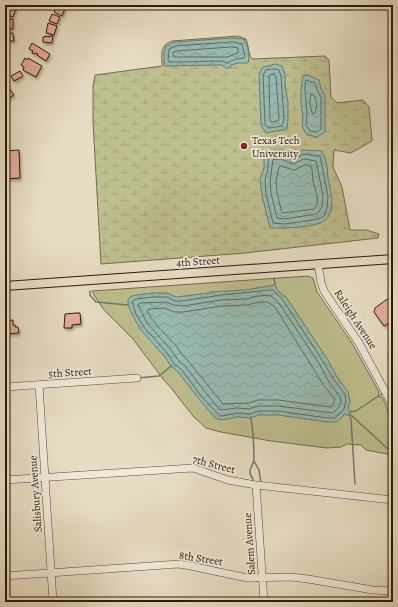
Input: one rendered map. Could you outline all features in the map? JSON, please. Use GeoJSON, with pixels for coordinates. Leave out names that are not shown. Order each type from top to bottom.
{"type":"FeatureCollection","features":[{"type":"Feature","properties":{"kind":"main road","name":"4th Street"},"geometry":{"type":"LineString","coordinates":[[5,286],[393,259]]}},
{"type":"Feature","properties":{"kind":"street","name":"Raleigh Avenue"},"geometry":{"type":"LineString","coordinates":[[318,264],[324,291],[359,343],[393,406]]}},
{"type":"Feature","properties":{"kind":"street","name":"5th Street"},"geometry":{"type":"LineString","coordinates":[[5,387],[136,378]]}},
{"type":"Feature","properties":{"kind":"street","name":"Salisbury Avenue"},"geometry":{"type":"LineString","coordinates":[[38,385],[53,602]]}},
{"type":"Feature","properties":{"kind":"street","name":"7th Street"},"geometry":{"type":"LineString","coordinates":[[5,480],[193,468],[228,480],[256,485],[393,500]]}},
{"type":"Feature","properties":{"kind":"street","name":"Salem Avenue"},"geometry":{"type":"LineString","coordinates":[[256,485],[264,602]]}},
{"type":"Feature","properties":{"kind":"street","name":"8th Street"},"geometry":{"type":"LineString","coordinates":[[5,576],[179,564],[247,578],[291,577],[373,590],[393,591]]}},
{"type":"Feature","properties":{"kind":"green space","name":"Texas Tech University"},"geometry":{"type":"Polygon","coordinates":[[[238,36],[246,39],[252,59],[325,56],[329,60],[331,97],[337,103],[363,100],[369,107],[372,141],[351,153],[334,150],[333,167],[342,187],[350,230],[366,230],[379,234],[378,238],[245,253],[101,264],[93,122],[93,86],[95,75],[162,66],[163,48],[172,41],[238,36]]]}},
{"type":"Feature","properties":{"kind":"green space"},"geometry":{"type":"Polygon","coordinates":[[[308,276],[313,278],[317,292],[352,343],[379,392],[378,397],[382,397],[388,411],[391,425],[393,455],[366,450],[361,445],[347,444],[341,447],[327,448],[271,441],[206,428],[193,416],[133,339],[104,310],[92,291],[308,276]]]}},
{"type":"Feature","properties":{"kind":"water"},"geometry":{"type":"Polygon","coordinates":[[[233,38],[244,39],[247,45],[249,57],[248,63],[238,63],[231,65],[230,68],[226,68],[222,65],[164,66],[164,53],[166,46],[175,42],[233,38]]]}},
{"type":"Feature","properties":{"kind":"water"},"geometry":{"type":"Polygon","coordinates":[[[276,64],[282,66],[285,75],[288,103],[287,129],[266,133],[261,125],[259,74],[263,67],[276,64]]]}},
{"type":"Feature","properties":{"kind":"water"},"geometry":{"type":"Polygon","coordinates":[[[308,75],[319,80],[321,89],[325,95],[325,132],[317,137],[307,135],[302,126],[303,115],[301,90],[303,76],[308,75]]]}},
{"type":"Feature","properties":{"kind":"water"},"geometry":{"type":"Polygon","coordinates":[[[283,150],[294,155],[302,150],[322,151],[326,160],[332,197],[331,209],[326,220],[315,225],[302,227],[270,228],[262,195],[260,179],[264,168],[264,155],[268,151],[283,150]]]}},
{"type":"Feature","properties":{"kind":"water"},"geometry":{"type":"Polygon","coordinates":[[[275,285],[278,291],[286,297],[348,392],[350,402],[348,409],[351,411],[347,416],[345,414],[337,422],[278,415],[259,415],[251,418],[238,417],[221,420],[215,418],[178,372],[171,366],[140,329],[128,305],[128,300],[130,297],[135,295],[168,293],[176,297],[210,292],[245,290],[275,285]]]}},
{"type":"Feature","properties":{"kind":"building"},"geometry":{"type":"Polygon","coordinates":[[[6,5],[17,5],[13,17],[5,14],[6,5]]]}},
{"type":"Feature","properties":{"kind":"building"},"geometry":{"type":"Polygon","coordinates":[[[58,5],[66,6],[62,16],[54,12],[58,5]]]}},
{"type":"Feature","properties":{"kind":"building"},"geometry":{"type":"Polygon","coordinates":[[[52,14],[60,17],[57,24],[49,21],[52,14]]]}},
{"type":"Feature","properties":{"kind":"building"},"geometry":{"type":"Polygon","coordinates":[[[5,19],[13,19],[13,29],[5,29],[5,19]]]}},
{"type":"Feature","properties":{"kind":"building"},"geometry":{"type":"Polygon","coordinates":[[[48,23],[57,26],[54,35],[46,33],[48,23]]]}},
{"type":"Feature","properties":{"kind":"building"},"geometry":{"type":"Polygon","coordinates":[[[13,33],[14,41],[5,41],[6,34],[13,33]]]}},
{"type":"Feature","properties":{"kind":"building"},"geometry":{"type":"Polygon","coordinates":[[[53,36],[52,43],[43,42],[43,37],[53,36]]]}},
{"type":"Feature","properties":{"kind":"building"},"geometry":{"type":"Polygon","coordinates":[[[32,43],[50,54],[46,61],[37,55],[38,54],[32,53],[33,51],[29,49],[32,43]]]}},
{"type":"Feature","properties":{"kind":"building"},"geometry":{"type":"Polygon","coordinates":[[[25,58],[27,60],[28,58],[42,66],[36,77],[23,70],[24,67],[21,65],[25,58]]]}},
{"type":"Feature","properties":{"kind":"building"},"geometry":{"type":"Polygon","coordinates":[[[20,71],[23,76],[14,81],[11,76],[20,71]]]}},
{"type":"Feature","properties":{"kind":"building"},"geometry":{"type":"Polygon","coordinates":[[[9,88],[14,95],[5,100],[5,91],[9,88]]]}},
{"type":"Feature","properties":{"kind":"building"},"geometry":{"type":"Polygon","coordinates":[[[19,150],[20,178],[5,179],[5,151],[19,150]]]}},
{"type":"Feature","properties":{"kind":"building"},"geometry":{"type":"Polygon","coordinates":[[[393,295],[393,320],[384,326],[374,312],[375,308],[393,295]]]}},
{"type":"Feature","properties":{"kind":"building"},"geometry":{"type":"Polygon","coordinates":[[[80,313],[81,324],[72,325],[72,328],[64,328],[65,314],[80,313]]]}},
{"type":"Feature","properties":{"kind":"building"},"geometry":{"type":"Polygon","coordinates":[[[13,320],[13,325],[18,327],[19,333],[5,334],[5,321],[13,320]]]}},
{"type":"Feature","properties":{"kind":"waterway"},"geometry":{"type":"LineString","coordinates":[[274,278],[275,285]]}},
{"type":"Feature","properties":{"kind":"waterway"},"geometry":{"type":"LineString","coordinates":[[90,291],[90,295],[96,302],[128,305]]}},
{"type":"Feature","properties":{"kind":"waterway"},"geometry":{"type":"LineString","coordinates":[[138,378],[159,376],[171,366]]}},
{"type":"Feature","properties":{"kind":"waterway"},"geometry":{"type":"LineString","coordinates":[[350,412],[356,411],[383,393]]}},
{"type":"Feature","properties":{"kind":"waterway"},"geometry":{"type":"LineString","coordinates":[[349,414],[351,419],[355,484]]}},
{"type":"Feature","properties":{"kind":"waterway"},"geometry":{"type":"LineString","coordinates":[[351,415],[388,449],[393,450]]}},
{"type":"Feature","properties":{"kind":"waterway"},"geometry":{"type":"LineString","coordinates":[[251,418],[254,454],[250,471],[253,479],[252,482]]}},
{"type":"Feature","properties":{"kind":"waterway"},"geometry":{"type":"LineString","coordinates":[[254,461],[259,470],[261,483]]}},
{"type":"Feature","properties":{"kind":"place","name":"Texas Tech University"},"geometry":{"type":"Point","coordinates":[244,146]}}]}
